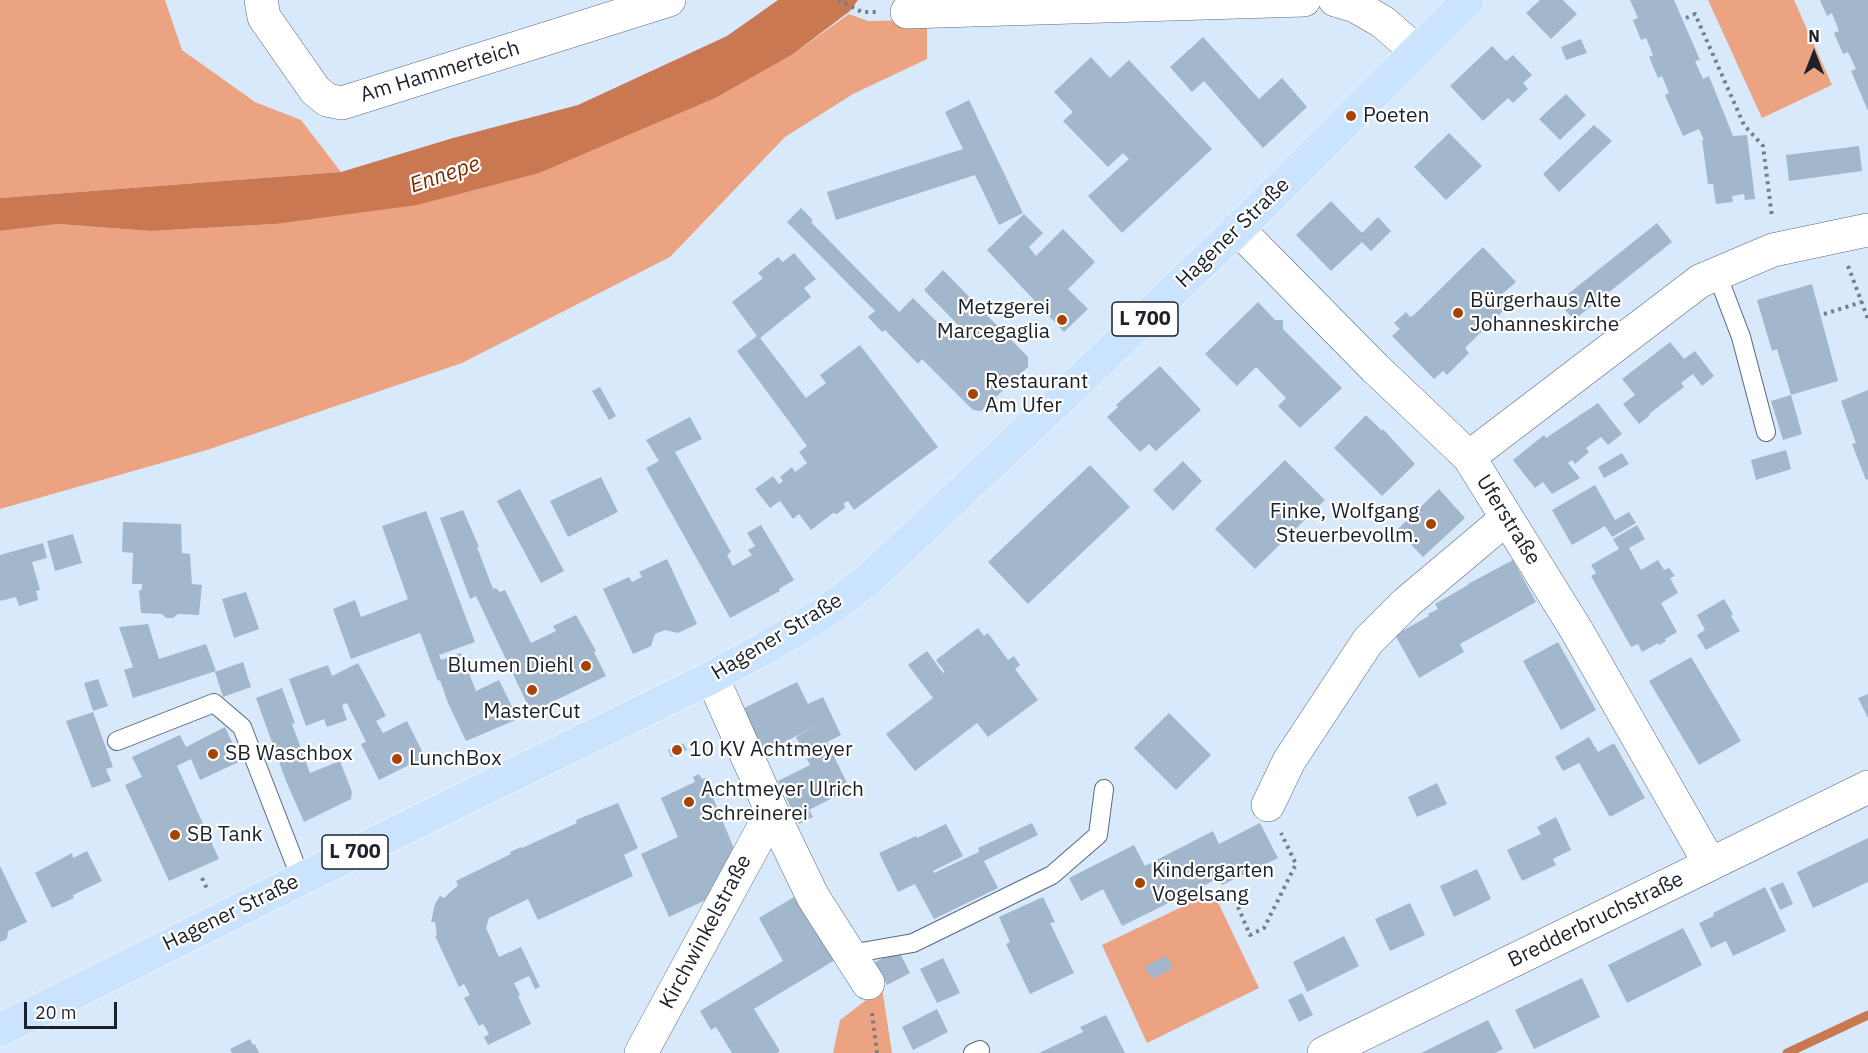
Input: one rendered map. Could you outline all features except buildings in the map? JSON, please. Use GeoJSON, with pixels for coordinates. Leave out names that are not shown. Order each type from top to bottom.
{"type":"FeatureCollection","features":[{"type":"Feature","properties":{"kind":"main road","name":"Hagener Straße"},"geometry":{"type":"LineString","coordinates":[[0,1030],[712,676],[824,613],[868,580],[1238,229],[1468,0]]}},
{"type":"Feature","properties":{"kind":"street","name":"Am Hammerteich"},"geometry":{"type":"LineString","coordinates":[[261,0],[264,17],[315,90],[327,100],[342,103],[669,0]]}},
{"type":"Feature","properties":{"kind":"street"},"geometry":{"type":"LineString","coordinates":[[907,12],[1304,0]]}},
{"type":"Feature","properties":{"kind":"street"},"geometry":{"type":"LineString","coordinates":[[1335,0],[1355,6],[1383,22],[1416,51]]}},
{"type":"Feature","properties":{"kind":"street","name":"Uferstraße"},"geometry":{"type":"LineString","coordinates":[[1238,229],[1375,368],[1469,457],[1577,631],[1710,864]]}},
{"type":"Feature","properties":{"kind":"street"},"geometry":{"type":"LineString","coordinates":[[1469,457],[1700,281],[1777,250],[1852,234]]}},
{"type":"Feature","properties":{"kind":"street"},"geometry":{"type":"LineString","coordinates":[[1268,805],[1289,761],[1368,641],[1406,603],[1507,518]]}},
{"type":"Feature","properties":{"kind":"street"},"geometry":{"type":"LineString","coordinates":[[712,676],[772,812],[813,897],[868,983]]}},
{"type":"Feature","properties":{"kind":"street","name":"Bredderbruchstraße"},"geometry":{"type":"LineString","coordinates":[[1324,1053],[1868,787]]}},
{"type":"Feature","properties":{"kind":"street","name":"Kirchwinkelstraße"},"geometry":{"type":"LineString","coordinates":[[641,1053],[772,812]]}},
{"type":"Feature","properties":{"kind":"lane"},"geometry":{"type":"LineString","coordinates":[[1717,274],[1741,337],[1766,432]]}},
{"type":"Feature","properties":{"kind":"lane"},"geometry":{"type":"LineString","coordinates":[[117,741],[214,703],[242,727],[301,879]]}},
{"type":"Feature","properties":{"kind":"lane"},"geometry":{"type":"LineString","coordinates":[[850,954],[913,943],[1052,875],[1098,835],[1104,789]]}},
{"type":"Feature","properties":{"kind":"path"},"geometry":{"type":"LineString","coordinates":[[838,0],[862,12]]}},
{"type":"Feature","properties":{"kind":"path"},"geometry":{"type":"LineString","coordinates":[[1686,18],[1695,15],[1744,124],[1763,146],[1777,250]]}},
{"type":"Feature","properties":{"kind":"path"},"geometry":{"type":"LineString","coordinates":[[1852,234],[1862,302],[1868,319]]}},
{"type":"Feature","properties":{"kind":"path"},"geometry":{"type":"LineString","coordinates":[[1824,314],[1862,302]]}},
{"type":"Feature","properties":{"kind":"path"},"geometry":{"type":"LineString","coordinates":[[1235,900],[1250,935],[1264,928],[1296,864],[1268,805]]}},
{"type":"Feature","properties":{"kind":"path"},"geometry":{"type":"LineString","coordinates":[[868,983],[877,1053]]}},
{"type":"Feature","properties":{"kind":"shaded area"},"geometry":{"type":"Polygon","coordinates":[[[0,0],[165,0],[182,50],[255,102],[301,120],[341,172],[0,198],[0,0]]]}},
{"type":"Feature","properties":{"kind":"shaded area"},"geometry":{"type":"Polygon","coordinates":[[[1708,0],[1794,0],[1832,85],[1762,118],[1708,0]]]}},
{"type":"Feature","properties":{"kind":"shaded area"},"geometry":{"type":"Polygon","coordinates":[[[849,14],[868,21],[927,20],[927,59],[853,94],[785,137],[670,257],[462,363],[207,450],[0,509],[0,231],[58,224],[150,231],[275,224],[793,54],[849,14]]]}},
{"type":"Feature","properties":{"kind":"shaded area"},"geometry":{"type":"Polygon","coordinates":[[[1213,892],[1259,988],[1147,1043],[1102,945],[1213,892]]]}},
{"type":"Feature","properties":{"kind":"shaded area"},"geometry":{"type":"Polygon","coordinates":[[[882,988],[892,1053],[833,1053],[840,1020],[882,988]]]}},
{"type":"Feature","properties":{"kind":"water","name":"Ennepe"},"geometry":{"type":"Polygon","coordinates":[[[778,0],[858,0],[850,11],[793,54],[715,98],[539,173],[417,205],[275,224],[150,231],[58,224],[0,231],[0,198],[341,172],[453,138],[578,105],[727,36],[778,0]]]}},
{"type":"Feature","properties":{"kind":"waterway"},"geometry":{"type":"LineString","coordinates":[[1787,1053],[1868,1015]]}},
{"type":"Feature","properties":{"kind":"place","name":"Poeten"},"geometry":{"type":"Point","coordinates":[1351,116]}},
{"type":"Feature","properties":{"kind":"place","name":"Bürgerhaus Alte Johanneskirche"},"geometry":{"type":"Point","coordinates":[1458,313]}},
{"type":"Feature","properties":{"kind":"place","name":"Metzgerei Marcegaglia"},"geometry":{"type":"Point","coordinates":[1062,320]}},
{"type":"Feature","properties":{"kind":"place","name":"Restaurant Am Ufer"},"geometry":{"type":"Point","coordinates":[973,394]}},
{"type":"Feature","properties":{"kind":"place","name":"Finke, Wolfgang Steuerbevollm."},"geometry":{"type":"Point","coordinates":[1431,524]}},
{"type":"Feature","properties":{"kind":"place","name":"Blumen Diehl"},"geometry":{"type":"Point","coordinates":[586,666]}},
{"type":"Feature","properties":{"kind":"place","name":"MasterCut"},"geometry":{"type":"Point","coordinates":[532,690]}},
{"type":"Feature","properties":{"kind":"place","name":"10 KV Achtmeyer"},"geometry":{"type":"Point","coordinates":[677,750]}},
{"type":"Feature","properties":{"kind":"place","name":"SB Waschbox"},"geometry":{"type":"Point","coordinates":[213,754]}},
{"type":"Feature","properties":{"kind":"place","name":"LunchBox"},"geometry":{"type":"Point","coordinates":[397,759]}},
{"type":"Feature","properties":{"kind":"place","name":"Achtmeyer Ulrich Schreinerei"},"geometry":{"type":"Point","coordinates":[689,802]}},
{"type":"Feature","properties":{"kind":"place","name":"SB Tank"},"geometry":{"type":"Point","coordinates":[175,835]}},
{"type":"Feature","properties":{"kind":"place","name":"Kindergarten Vogelsang"},"geometry":{"type":"Point","coordinates":[1140,883]}}]}
